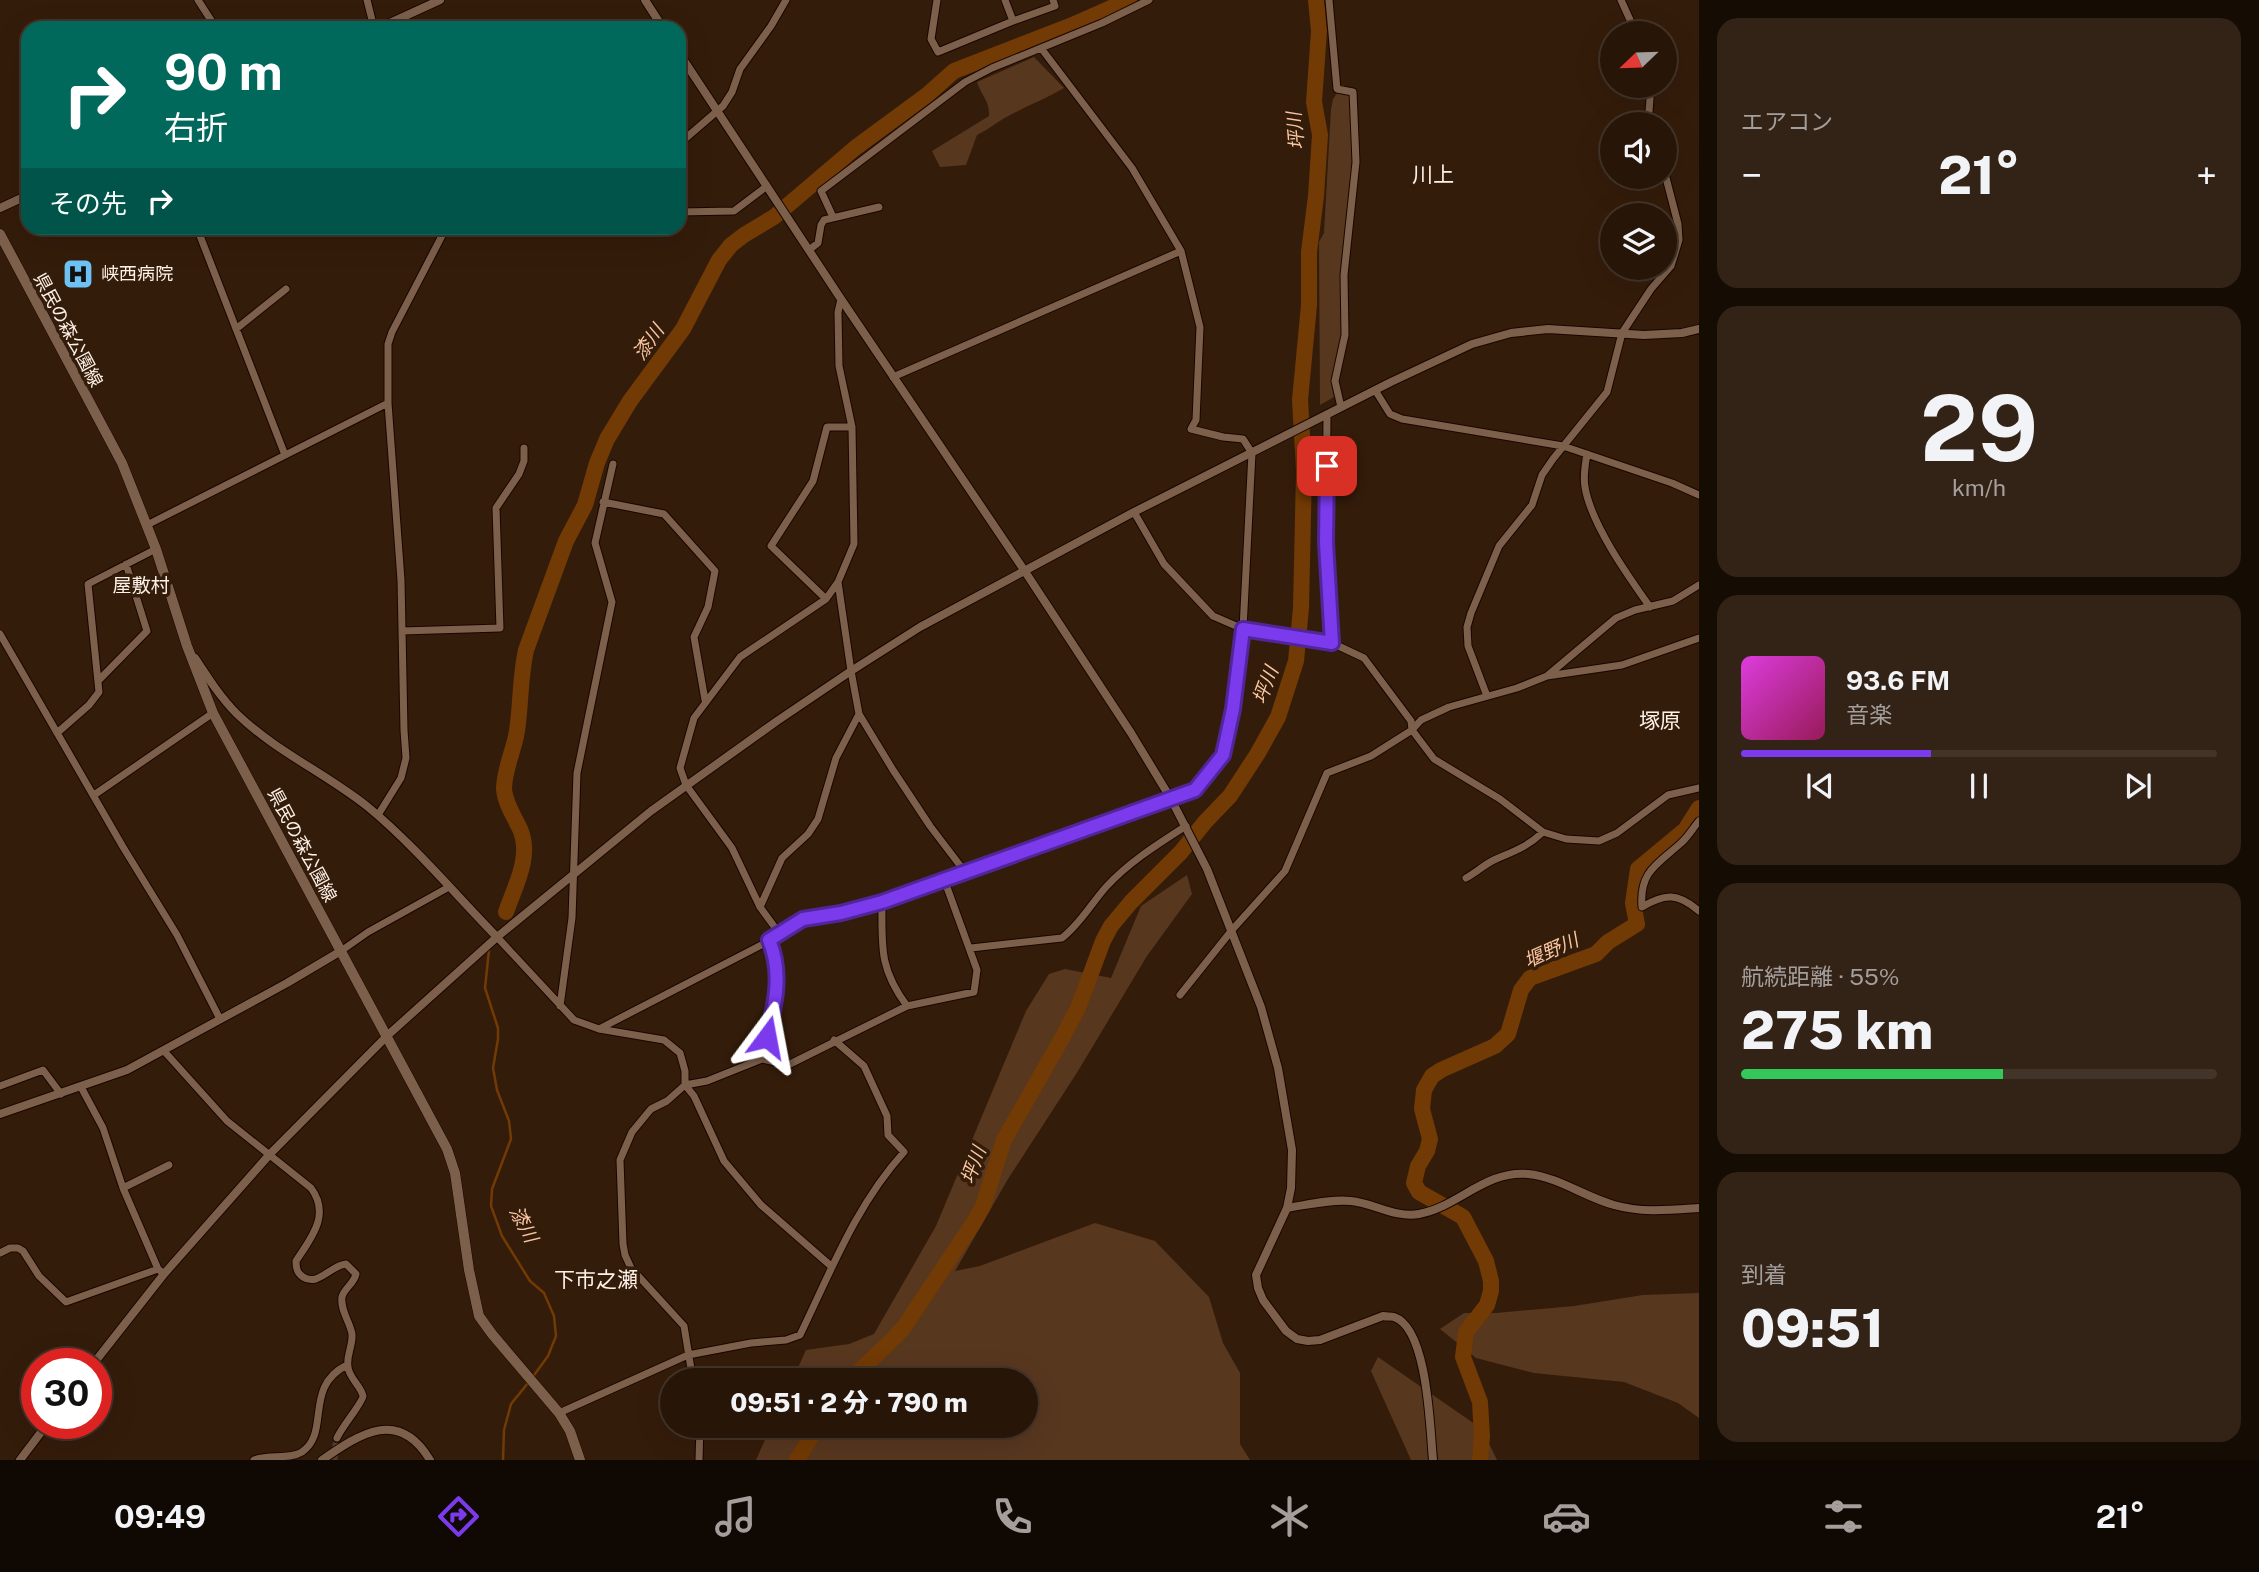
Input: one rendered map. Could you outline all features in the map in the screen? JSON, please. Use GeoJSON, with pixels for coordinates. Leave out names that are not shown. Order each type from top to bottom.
{"type":"FeatureCollection","features":[{"type":"Feature","properties":{"kind":"main road","name":"県民の森公園線"},"geometry":{"type":"LineString","coordinates":[[0,234],[122,463],[156,549],[187,646],[213,713],[447,1149],[454,1173],[479,1316],[559,1413],[570,1431],[580,1460]]}},
{"type":"Feature","properties":{"kind":"street"},"geometry":{"type":"LineString","coordinates":[[198,0],[212,21]]}},
{"type":"Feature","properties":{"kind":"street"},"geometry":{"type":"LineString","coordinates":[[367,0],[374,21]]}},
{"type":"Feature","properties":{"kind":"street"},"geometry":{"type":"LineString","coordinates":[[393,21],[440,0]]}},
{"type":"Feature","properties":{"kind":"street"},"geometry":{"type":"LineString","coordinates":[[645,0],[658,21]]}},
{"type":"Feature","properties":{"kind":"street"},"geometry":{"type":"LineString","coordinates":[[686,138],[718,112],[732,92],[740,69],[786,0]]}},
{"type":"Feature","properties":{"kind":"street"},"geometry":{"type":"LineString","coordinates":[[936,0],[931,39],[937,51],[1055,6],[1053,0]]}},
{"type":"Feature","properties":{"kind":"street"},"geometry":{"type":"LineString","coordinates":[[1005,0],[1013,21]]}},
{"type":"Feature","properties":{"kind":"street"},"geometry":{"type":"LineString","coordinates":[[832,217],[821,191],[965,82],[1149,0]]}},
{"type":"Feature","properties":{"kind":"street"},"geometry":{"type":"LineString","coordinates":[[1329,0],[1337,89],[1353,92],[1356,162],[1344,275],[1345,335],[1335,381],[1341,407]]}},
{"type":"Feature","properties":{"kind":"street"},"geometry":{"type":"LineString","coordinates":[[1621,0],[1631,21]]}},
{"type":"Feature","properties":{"kind":"street"},"geometry":{"type":"LineString","coordinates":[[599,1029],[769,940],[803,919],[841,913],[882,902],[1195,790],[1223,755],[1233,709],[1243,629],[1252,453],[1243,439],[1191,429],[1196,420],[1200,327],[1181,251],[1132,168],[1041,48]]}},
{"type":"Feature","properties":{"kind":"street"},"geometry":{"type":"LineString","coordinates":[[686,64],[1131,733],[1186,826],[1232,930],[1261,1007],[1279,1068],[1292,1150],[1291,1188],[1287,1208],[1256,1275],[1263,1300],[1286,1331],[1297,1339],[1308,1341],[1320,1340],[1383,1316],[1394,1317],[1403,1323],[1424,1365],[1433,1460]]}},
{"type":"Feature","properties":{"kind":"street"},"geometry":{"type":"LineString","coordinates":[[686,212],[734,211],[767,186]]}},
{"type":"Feature","properties":{"kind":"street"},"geometry":{"type":"LineString","coordinates":[[1487,696],[1468,646],[1467,627],[1471,613],[1499,546],[1532,505],[1542,475],[1607,392],[1622,333],[1651,289],[1671,266],[1679,240],[1678,224],[1669,189]]}},
{"type":"Feature","properties":{"kind":"street"},"geometry":{"type":"LineString","coordinates":[[0,208],[21,198]]}},
{"type":"Feature","properties":{"kind":"street"},"geometry":{"type":"LineString","coordinates":[[809,250],[818,243],[824,220],[879,207]]}},
{"type":"Feature","properties":{"kind":"street"},"geometry":{"type":"LineString","coordinates":[[200,235],[285,455]]}},
{"type":"Feature","properties":{"kind":"street"},"geometry":{"type":"LineString","coordinates":[[378,816],[401,778],[406,758],[401,580],[388,403],[388,344],[443,235]]}},
{"type":"Feature","properties":{"kind":"street"},"geometry":{"type":"LineString","coordinates":[[893,377],[1181,251]]}},
{"type":"Feature","properties":{"kind":"street"},"geometry":{"type":"LineString","coordinates":[[236,329],[286,289]]}},
{"type":"Feature","properties":{"kind":"street"},"geometry":{"type":"LineString","coordinates":[[779,933],[760,907],[732,848],[686,785],[680,768],[694,718],[705,701],[740,657],[826,599],[838,582],[854,544],[852,428],[839,366],[838,312],[841,299]]}},
{"type":"Feature","properties":{"kind":"street"},"geometry":{"type":"LineString","coordinates":[[105,1348],[161,1271],[270,1154],[388,1035],[574,872],[686,785],[851,671],[920,627],[1134,512],[1472,344],[1511,333],[1548,329],[1682,333],[1699,329]]}},
{"type":"Feature","properties":{"kind":"street"},"geometry":{"type":"LineString","coordinates":[[1375,390],[1390,414],[1402,419],[1563,446],[1672,483],[1699,495]]}},
{"type":"Feature","properties":{"kind":"street"},"geometry":{"type":"LineString","coordinates":[[147,525],[388,403]]}},
{"type":"Feature","properties":{"kind":"street"},"geometry":{"type":"LineString","coordinates":[[1327,415],[1326,543],[1332,643]]}},
{"type":"Feature","properties":{"kind":"street"},"geometry":{"type":"LineString","coordinates":[[826,599],[771,547],[813,481],[827,427],[852,428]]}},
{"type":"Feature","properties":{"kind":"street"},"geometry":{"type":"LineString","coordinates":[[402,631],[500,628],[496,508],[519,474],[524,461],[524,448]]}},
{"type":"Feature","properties":{"kind":"street"},"geometry":{"type":"LineString","coordinates":[[1587,454],[1584,485],[1588,501],[1613,549],[1650,607]]}},
{"type":"Feature","properties":{"kind":"street"},"geometry":{"type":"LineString","coordinates":[[561,1006],[572,918],[577,773],[612,602],[595,543],[613,464]]}},
{"type":"Feature","properties":{"kind":"street"},"geometry":{"type":"LineString","coordinates":[[603,502],[664,514],[715,571],[708,607],[694,637],[705,701]]}},
{"type":"Feature","properties":{"kind":"street"},"geometry":{"type":"LineString","coordinates":[[1134,512],[1164,565],[1213,616],[1243,629],[1332,643],[1364,657],[1411,721],[1412,730],[1434,759],[1500,799],[1542,832],[1566,839],[1599,841],[1617,833],[1668,795],[1699,788]]}},
{"type":"Feature","properties":{"kind":"street"},"geometry":{"type":"LineString","coordinates":[[57,733],[89,705],[99,692],[88,584],[156,549]]}},
{"type":"Feature","properties":{"kind":"street"},"geometry":{"type":"LineString","coordinates":[[99,680],[147,631],[126,564]]}},
{"type":"Feature","properties":{"kind":"street"},"geometry":{"type":"LineString","coordinates":[[838,582],[859,714],[900,781],[965,872]]}},
{"type":"Feature","properties":{"kind":"street"},"geometry":{"type":"LineString","coordinates":[[1547,676],[1616,618],[1673,601],[1699,585]]}},
{"type":"Feature","properties":{"kind":"street"},"geometry":{"type":"LineString","coordinates":[[0,634],[177,935],[220,1019]]}},
{"type":"Feature","properties":{"kind":"street"},"geometry":{"type":"LineString","coordinates":[[1180,995],[1232,930],[1285,872],[1327,773],[1371,756],[1412,730],[1421,720],[1449,707],[1517,688],[1547,676],[1622,665],[1699,638]]}},
{"type":"Feature","properties":{"kind":"street"},"geometry":{"type":"LineString","coordinates":[[187,646],[225,701],[239,715],[263,735],[343,787],[378,816],[574,1020],[599,1029],[664,1040],[680,1053],[685,1071],[685,1085],[694,1096],[724,1161],[761,1205],[831,1266]]}},
{"type":"Feature","properties":{"kind":"street"},"geometry":{"type":"LineString","coordinates":[[94,794],[213,713]]}},
{"type":"Feature","properties":{"kind":"street"},"geometry":{"type":"LineString","coordinates":[[760,907],[782,858],[808,834],[818,819],[836,758],[859,714]]}},
{"type":"Feature","properties":{"kind":"street"},"geometry":{"type":"LineString","coordinates":[[1699,821],[1682,842],[1649,871],[1641,893],[1642,907],[1663,896],[1676,897],[1699,911]]}},
{"type":"Feature","properties":{"kind":"street"},"geometry":{"type":"LineString","coordinates":[[971,948],[1062,938],[1072,930],[1107,886],[1148,850],[1186,826]]}},
{"type":"Feature","properties":{"kind":"street"},"geometry":{"type":"LineString","coordinates":[[1466,878],[1494,861],[1518,852],[1531,844],[1542,832]]}},
{"type":"Feature","properties":{"kind":"street"},"geometry":{"type":"LineString","coordinates":[[690,1368],[684,1326],[631,1268],[625,1255],[620,1160],[632,1132],[651,1109],[667,1101],[685,1085],[708,1081],[762,1059],[788,1065],[907,1006],[974,992],[977,970],[944,879]]}},
{"type":"Feature","properties":{"kind":"street"},"geometry":{"type":"LineString","coordinates":[[0,1114],[127,1070],[287,984],[368,932],[449,887]]}},
{"type":"Feature","properties":{"kind":"street"},"geometry":{"type":"LineString","coordinates":[[882,902],[885,969],[907,1006]]}},
{"type":"Feature","properties":{"kind":"street"},"geometry":{"type":"LineString","coordinates":[[762,1059],[778,994],[774,953],[769,940]]}},
{"type":"Feature","properties":{"kind":"street"},"geometry":{"type":"LineString","coordinates":[[559,1413],[688,1355],[751,1343],[786,1340],[800,1335],[831,1266],[869,1197],[904,1152],[888,1135],[887,1116],[864,1066],[834,1040]]}},
{"type":"Feature","properties":{"kind":"street"},"geometry":{"type":"LineString","coordinates":[[164,1051],[227,1121],[311,1188],[318,1201],[320,1223],[296,1261],[298,1271],[305,1278],[318,1279],[337,1266],[346,1264],[356,1274],[354,1282],[344,1292],[342,1308],[352,1331],[353,1341],[347,1365],[349,1374],[363,1394],[359,1407],[342,1425],[337,1438]]}},
{"type":"Feature","properties":{"kind":"street"},"geometry":{"type":"LineString","coordinates":[[0,1086],[43,1070],[61,1094]]}},
{"type":"Feature","properties":{"kind":"street"},"geometry":{"type":"LineString","coordinates":[[81,1087],[103,1128],[122,1188],[161,1271]]}},
{"type":"Feature","properties":{"kind":"street"},"geometry":{"type":"LineString","coordinates":[[122,1188],[169,1165]]}},
{"type":"Feature","properties":{"kind":"street"},"geometry":{"type":"LineString","coordinates":[[1287,1208],[1348,1201],[1394,1213],[1418,1214],[1479,1185],[1520,1174],[1542,1176],[1612,1205],[1636,1210],[1699,1208]]}},
{"type":"Feature","properties":{"kind":"street"},"geometry":{"type":"LineString","coordinates":[[0,1253],[10,1248],[23,1251],[39,1276],[65,1302],[161,1271]]}},
{"type":"Feature","properties":{"kind":"street"},"geometry":{"type":"LineString","coordinates":[[254,1460],[296,1455],[304,1451],[312,1441],[322,1390],[334,1371],[347,1365]]}},
{"type":"Feature","properties":{"kind":"street"},"geometry":{"type":"LineString","coordinates":[[322,1460],[353,1440],[380,1430],[391,1430],[410,1435],[429,1460]]}},
{"type":"Feature","properties":{"kind":"street"},"geometry":{"type":"LineString","coordinates":[[699,1460],[700,1438]]}},
{"type":"Feature","properties":{"kind":"street"},"geometry":{"type":"LineString","coordinates":[[20,1460],[36,1439]]}},
{"type":"Feature","properties":{"kind":"shaded area"},"geometry":{"type":"Polygon","coordinates":[[[1034,57],[1064,88],[1007,116],[977,135],[966,165],[940,167],[932,151],[989,116],[987,102],[977,82],[1034,57]]]}},
{"type":"Feature","properties":{"kind":"shaded area"},"geometry":{"type":"Polygon","coordinates":[[[1337,93],[1352,96],[1355,163],[1342,335],[1332,383],[1334,397],[1320,405],[1319,242],[1324,233],[1331,109],[1337,93]]]}},
{"type":"Feature","properties":{"kind":"shaded area"},"geometry":{"type":"Polygon","coordinates":[[[1187,875],[1192,894],[1147,956],[1078,1071],[1008,1179],[955,1271],[980,1266],[1095,1223],[1155,1241],[1209,1297],[1223,1343],[1240,1373],[1240,1444],[1250,1460],[756,1460],[766,1438],[1038,1438],[1038,1368],[798,1368],[806,1350],[849,1344],[874,1334],[936,1226],[1026,1011],[1049,974],[1065,969],[1111,978],[1141,906],[1187,875]]]}},
{"type":"Feature","properties":{"kind":"shaded area"},"geometry":{"type":"Polygon","coordinates":[[[1699,1293],[1699,1418],[1678,1403],[1624,1382],[1534,1373],[1476,1358],[1440,1329],[1464,1313],[1574,1306],[1643,1295],[1699,1293]]]}},
{"type":"Feature","properties":{"kind":"shaded area"},"geometry":{"type":"Polygon","coordinates":[[[1378,1357],[1482,1429],[1497,1460],[1411,1460],[1371,1371],[1378,1357]]]}},
{"type":"Feature","properties":{"kind":"waterway","name":"漆川"},"geometry":{"type":"LineString","coordinates":[[506,912],[521,871],[524,850],[520,829],[504,789],[517,731],[526,650],[566,541],[585,505],[607,439],[630,401],[683,329],[719,260],[731,245],[774,217],[855,148],[927,95],[954,71],[1129,0]]}},
{"type":"Feature","properties":{"kind":"waterway","name":"坪川"},"geometry":{"type":"LineString","coordinates":[[863,1368],[904,1327],[983,1206],[1004,1140],[1078,1008],[1111,926],[1230,796],[1278,717],[1296,661],[1301,608],[1304,471],[1300,400],[1309,305],[1309,252],[1320,135],[1314,102],[1319,31],[1316,0]]}},
{"type":"Feature","properties":{"kind":"waterway","name":"堰野川"},"geometry":{"type":"LineString","coordinates":[[1480,1460],[1480,1402],[1463,1357],[1466,1332],[1487,1305],[1491,1281],[1486,1261],[1463,1217],[1419,1192],[1414,1183],[1430,1139],[1422,1109],[1424,1090],[1432,1076],[1495,1046],[1508,1034],[1521,990],[1530,978],[1596,954],[1608,942],[1637,924],[1633,903],[1638,869],[1685,830],[1699,808]]}},
{"type":"Feature","properties":{"kind":"waterway","name":"漆川"},"geometry":{"type":"LineString","coordinates":[[489,950],[485,988],[498,1028],[493,1068],[497,1090],[509,1121],[511,1139],[492,1189],[491,1206],[502,1236],[530,1281],[544,1293],[554,1316],[556,1336],[548,1356],[532,1378]]}},
{"type":"Feature","properties":{"kind":"waterway","name":"漆川"},"geometry":{"type":"LineString","coordinates":[[503,1460],[504,1430],[511,1404],[528,1383]]}},
{"type":"Feature","properties":{"kind":"waterway","name":"坪川"},"geometry":{"type":"LineString","coordinates":[[797,1460],[811,1438]]}},
{"type":"Feature","properties":{"kind":"tunnel"},"geometry":{"type":"LineString","coordinates":[[334,1460],[337,1438]]}},
{"type":"Feature","properties":{"kind":"place","name":"峡西病院"},"geometry":{"type":"Point","coordinates":[78,274]}},
{"type":"Feature","properties":{"kind":"district","name":"川上"},"geometry":{"type":"Point","coordinates":[1433,175]}},
{"type":"Feature","properties":{"kind":"district","name":"屋敷村"},"geometry":{"type":"Point","coordinates":[141,585]}},
{"type":"Feature","properties":{"kind":"district","name":"塚原"},"geometry":{"type":"Point","coordinates":[1660,721]}},
{"type":"Feature","properties":{"kind":"district","name":"下市之瀬"},"geometry":{"type":"Point","coordinates":[596,1280]}},
{"type":"Feature","properties":{"kind":"route"},"geometry":{"type":"LineString","coordinates":[[767,1037],[778,994],[774,953],[769,940],[803,919],[841,913],[882,902],[1195,790],[1223,755],[1233,709],[1243,629],[1332,643],[1326,543],[1327,466]]}}]}
